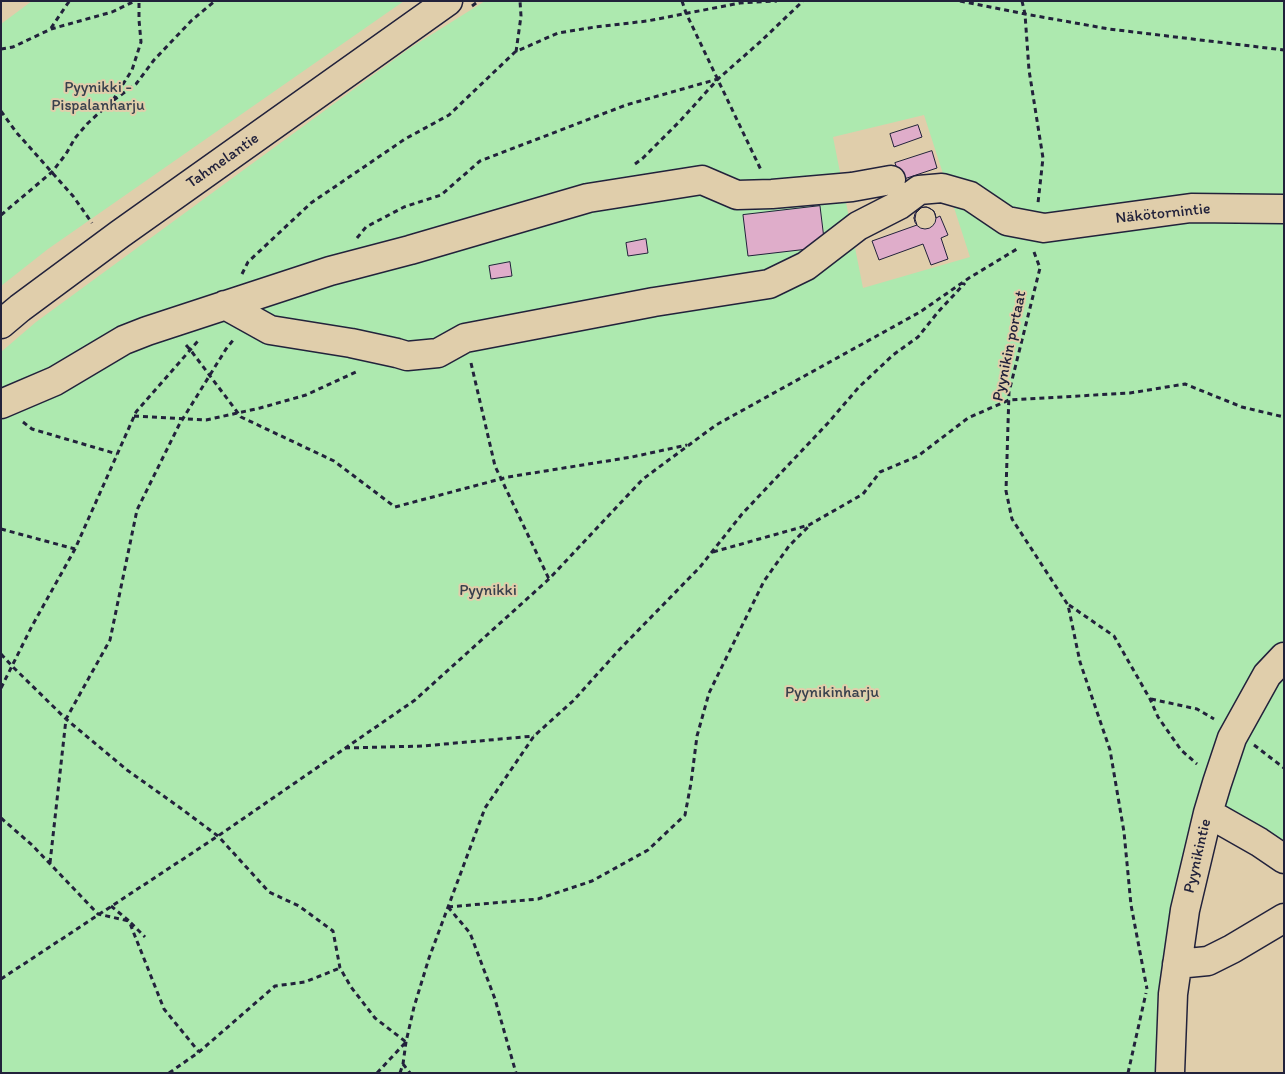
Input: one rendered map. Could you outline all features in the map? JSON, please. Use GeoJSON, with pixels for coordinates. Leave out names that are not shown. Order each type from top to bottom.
{"type":"FeatureCollection","features":[{"type":"Feature","properties":{"kind":"street","name":"Tahmelantie"},"geometry":{"type":"LineString","coordinates":[[1,324],[120,234],[448,1]]}},
{"type":"Feature","properties":{"kind":"street"},"geometry":{"type":"LineString","coordinates":[[9,410],[124,340],[166,324],[330,271],[410,250],[588,198],[702,180],[737,195],[852,187],[891,180]]}},
{"type":"Feature","properties":{"kind":"street","name":"Näkötornintie"},"geometry":{"type":"LineString","coordinates":[[225,306],[270,330],[351,343],[406,356],[438,353],[465,338],[654,302],[769,284],[806,266],[858,226],[899,206],[920,190],[942,188],[970,196],[1007,221],[1044,228],[1191,208],[1284,209]]}},
{"type":"Feature","properties":{"kind":"street","name":"Pyynikintie"},"geometry":{"type":"LineString","coordinates":[[1170,1073],[1173,994],[1177,964],[1185,910],[1208,813],[1232,738],[1267,675],[1284,657]]}},
{"type":"Feature","properties":{"kind":"street"},"geometry":{"type":"LineString","coordinates":[[1208,813],[1259,842],[1284,859]]}},
{"type":"Feature","properties":{"kind":"street"},"geometry":{"type":"LineString","coordinates":[[1177,964],[1208,961],[1232,950],[1284,918]]}},
{"type":"Feature","properties":{"kind":"path"},"geometry":{"type":"LineString","coordinates":[[51,28],[70,1]]}},
{"type":"Feature","properties":{"kind":"path"},"geometry":{"type":"LineString","coordinates":[[1,49],[13,47],[51,28],[112,12],[135,1]]}},
{"type":"Feature","properties":{"kind":"path"},"geometry":{"type":"LineString","coordinates":[[111,102],[132,70],[141,42],[139,1]]}},
{"type":"Feature","properties":{"kind":"path"},"geometry":{"type":"LineString","coordinates":[[1,215],[52,172],[66,154],[75,138],[88,123],[111,102],[136,84],[154,60],[192,20],[215,1]]}},
{"type":"Feature","properties":{"kind":"path"},"geometry":{"type":"LineString","coordinates":[[515,52],[521,16],[520,1]]}},
{"type":"Feature","properties":{"kind":"path"},"geometry":{"type":"LineString","coordinates":[[682,1],[772,194]]}},
{"type":"Feature","properties":{"kind":"path"},"geometry":{"type":"LineString","coordinates":[[225,306],[248,262],[311,203],[405,139],[449,115],[515,52],[558,33],[647,21],[740,3],[777,1]]}},
{"type":"Feature","properties":{"kind":"path"},"geometry":{"type":"LineString","coordinates":[[628,170],[650,152],[718,79],[803,1]]}},
{"type":"Feature","properties":{"kind":"path"},"geometry":{"type":"LineString","coordinates":[[960,1],[1109,28],[1284,50]]}},
{"type":"Feature","properties":{"kind":"path"},"geometry":{"type":"LineString","coordinates":[[1,979],[218,836],[414,700],[550,579],[643,479],[716,425],[920,312],[969,278],[1012,252],[1044,228],[1036,216],[1043,158],[1029,70],[1025,14],[1022,1]]}},
{"type":"Feature","properties":{"kind":"path"},"geometry":{"type":"LineString","coordinates":[[354,242],[366,227],[404,207],[441,194],[480,161],[626,106],[718,79]]}},
{"type":"Feature","properties":{"kind":"path"},"geometry":{"type":"LineString","coordinates":[[1,111],[16,132],[73,196],[93,224]]}},
{"type":"Feature","properties":{"kind":"path","name":"Pyynikin portaat"},"geometry":{"type":"LineString","coordinates":[[1040,268],[1009,392],[1006,491],[1012,519],[1068,604]]}},
{"type":"Feature","properties":{"kind":"path"},"geometry":{"type":"LineString","coordinates":[[400,1073],[414,1007],[429,958],[485,808],[534,736],[573,701],[619,650],[700,567],[742,514],[828,423],[859,386],[892,356],[918,337],[969,278]]}},
{"type":"Feature","properties":{"kind":"path"},"geometry":{"type":"LineString","coordinates":[[50,864],[66,719],[110,640],[137,510],[183,419],[226,349],[250,319]]}},
{"type":"Feature","properties":{"kind":"path"},"geometry":{"type":"LineString","coordinates":[[166,324],[190,350],[241,417],[334,460],[395,507],[501,478],[632,457],[690,444]]}},
{"type":"Feature","properties":{"kind":"path"},"geometry":{"type":"LineString","coordinates":[[1,688],[32,626],[75,549],[136,412],[201,338]]}},
{"type":"Feature","properties":{"kind":"path"},"geometry":{"type":"LineString","coordinates":[[465,338],[495,466],[550,579]]}},
{"type":"Feature","properties":{"kind":"path"},"geometry":{"type":"LineString","coordinates":[[134,416],[206,420],[306,395],[360,370]]}},
{"type":"Feature","properties":{"kind":"path"},"geometry":{"type":"LineString","coordinates":[[712,552],[809,525],[863,494],[880,472],[918,456],[968,418],[1009,400],[1130,393],[1185,384],[1242,407],[1284,417]]}},
{"type":"Feature","properties":{"kind":"path"},"geometry":{"type":"LineString","coordinates":[[9,410],[32,429],[117,454]]}},
{"type":"Feature","properties":{"kind":"path"},"geometry":{"type":"LineString","coordinates":[[448,907],[538,899],[592,881],[648,850],[685,815],[697,736],[709,693],[764,581],[789,546],[809,525]]}},
{"type":"Feature","properties":{"kind":"path"},"geometry":{"type":"LineString","coordinates":[[1,529],[75,549]]}},
{"type":"Feature","properties":{"kind":"path"},"geometry":{"type":"LineString","coordinates":[[1068,604],[1114,636],[1150,699],[1158,717],[1181,750],[1217,783]]}},
{"type":"Feature","properties":{"kind":"path"},"geometry":{"type":"LineString","coordinates":[[1068,604],[1080,662],[1110,750],[1124,832],[1132,906],[1147,990]]}},
{"type":"Feature","properties":{"kind":"path"},"geometry":{"type":"LineString","coordinates":[[1,654],[66,719],[127,770],[218,836],[269,892],[299,906],[333,931],[340,968],[351,987],[375,1018],[406,1042]]}},
{"type":"Feature","properties":{"kind":"path"},"geometry":{"type":"LineString","coordinates":[[1150,699],[1197,709],[1236,731],[1284,768]]}},
{"type":"Feature","properties":{"kind":"path"},"geometry":{"type":"LineString","coordinates":[[344,748],[423,746],[534,736]]}},
{"type":"Feature","properties":{"kind":"path"},"geometry":{"type":"LineString","coordinates":[[1,818],[32,845],[98,914],[129,921]]}},
{"type":"Feature","properties":{"kind":"path"},"geometry":{"type":"LineString","coordinates":[[111,906],[145,936]]}},
{"type":"Feature","properties":{"kind":"path"},"geometry":{"type":"LineString","coordinates":[[448,907],[470,933],[495,999],[516,1073]]}},
{"type":"Feature","properties":{"kind":"path"},"geometry":{"type":"LineString","coordinates":[[129,921],[164,1009],[199,1052]]}},
{"type":"Feature","properties":{"kind":"path"},"geometry":{"type":"LineString","coordinates":[[169,1073],[199,1052],[276,986],[305,982],[340,968]]}},
{"type":"Feature","properties":{"kind":"path"},"geometry":{"type":"LineString","coordinates":[[377,1073],[406,1042]]}},
{"type":"Feature","properties":{"kind":"path"},"geometry":{"type":"LineString","coordinates":[[403,1064],[410,1073]]}},
{"type":"Feature","properties":{"kind":"green space","name":"Pyynikki - Pispalanharju"},"geometry":{"type":"Polygon","coordinates":[[[32,1],[404,1],[48,249],[1,286],[1,24],[32,1]]]}},
{"type":"Feature","properties":{"kind":"green space","name":"Pyynikinharju"},"geometry":{"type":"Polygon","coordinates":[[[485,1],[1284,1],[1284,840],[1197,802],[1164,1073],[1,1073],[1,352],[36,322],[410,48],[485,1]],[[924,115],[833,137],[863,288],[970,257],[924,115]]]}},
{"type":"Feature","properties":{"kind":"building"},"geometry":{"type":"Polygon","coordinates":[[[918,125],[922,137],[894,147],[890,134],[918,125]]]}},
{"type":"Feature","properties":{"kind":"building"},"geometry":{"type":"Polygon","coordinates":[[[932,151],[937,168],[901,180],[895,163],[932,151]]]}},
{"type":"Feature","properties":{"kind":"building"},"geometry":{"type":"Polygon","coordinates":[[[820,206],[825,247],[748,256],[743,215],[820,206]]]}},
{"type":"Feature","properties":{"kind":"building"},"geometry":{"type":"Polygon","coordinates":[[[925,207],[933,210],[936,218],[933,226],[925,229],[917,226],[914,218],[917,210],[925,207]]]}},
{"type":"Feature","properties":{"kind":"building"},"geometry":{"type":"Polygon","coordinates":[[[927,207],[934,211],[936,218],[940,216],[948,235],[941,238],[948,259],[931,265],[923,244],[879,260],[872,241],[917,225],[916,213],[921,208],[927,207]]]}},
{"type":"Feature","properties":{"kind":"building"},"geometry":{"type":"Polygon","coordinates":[[[646,239],[648,253],[628,256],[626,243],[646,239]]]}},
{"type":"Feature","properties":{"kind":"building"},"geometry":{"type":"Polygon","coordinates":[[[510,262],[512,276],[491,279],[489,266],[510,262]]]}},
{"type":"Feature","properties":{"kind":"park label","name":"Pyynikki"},"geometry":{"type":"Point","coordinates":[488,591]}}]}
